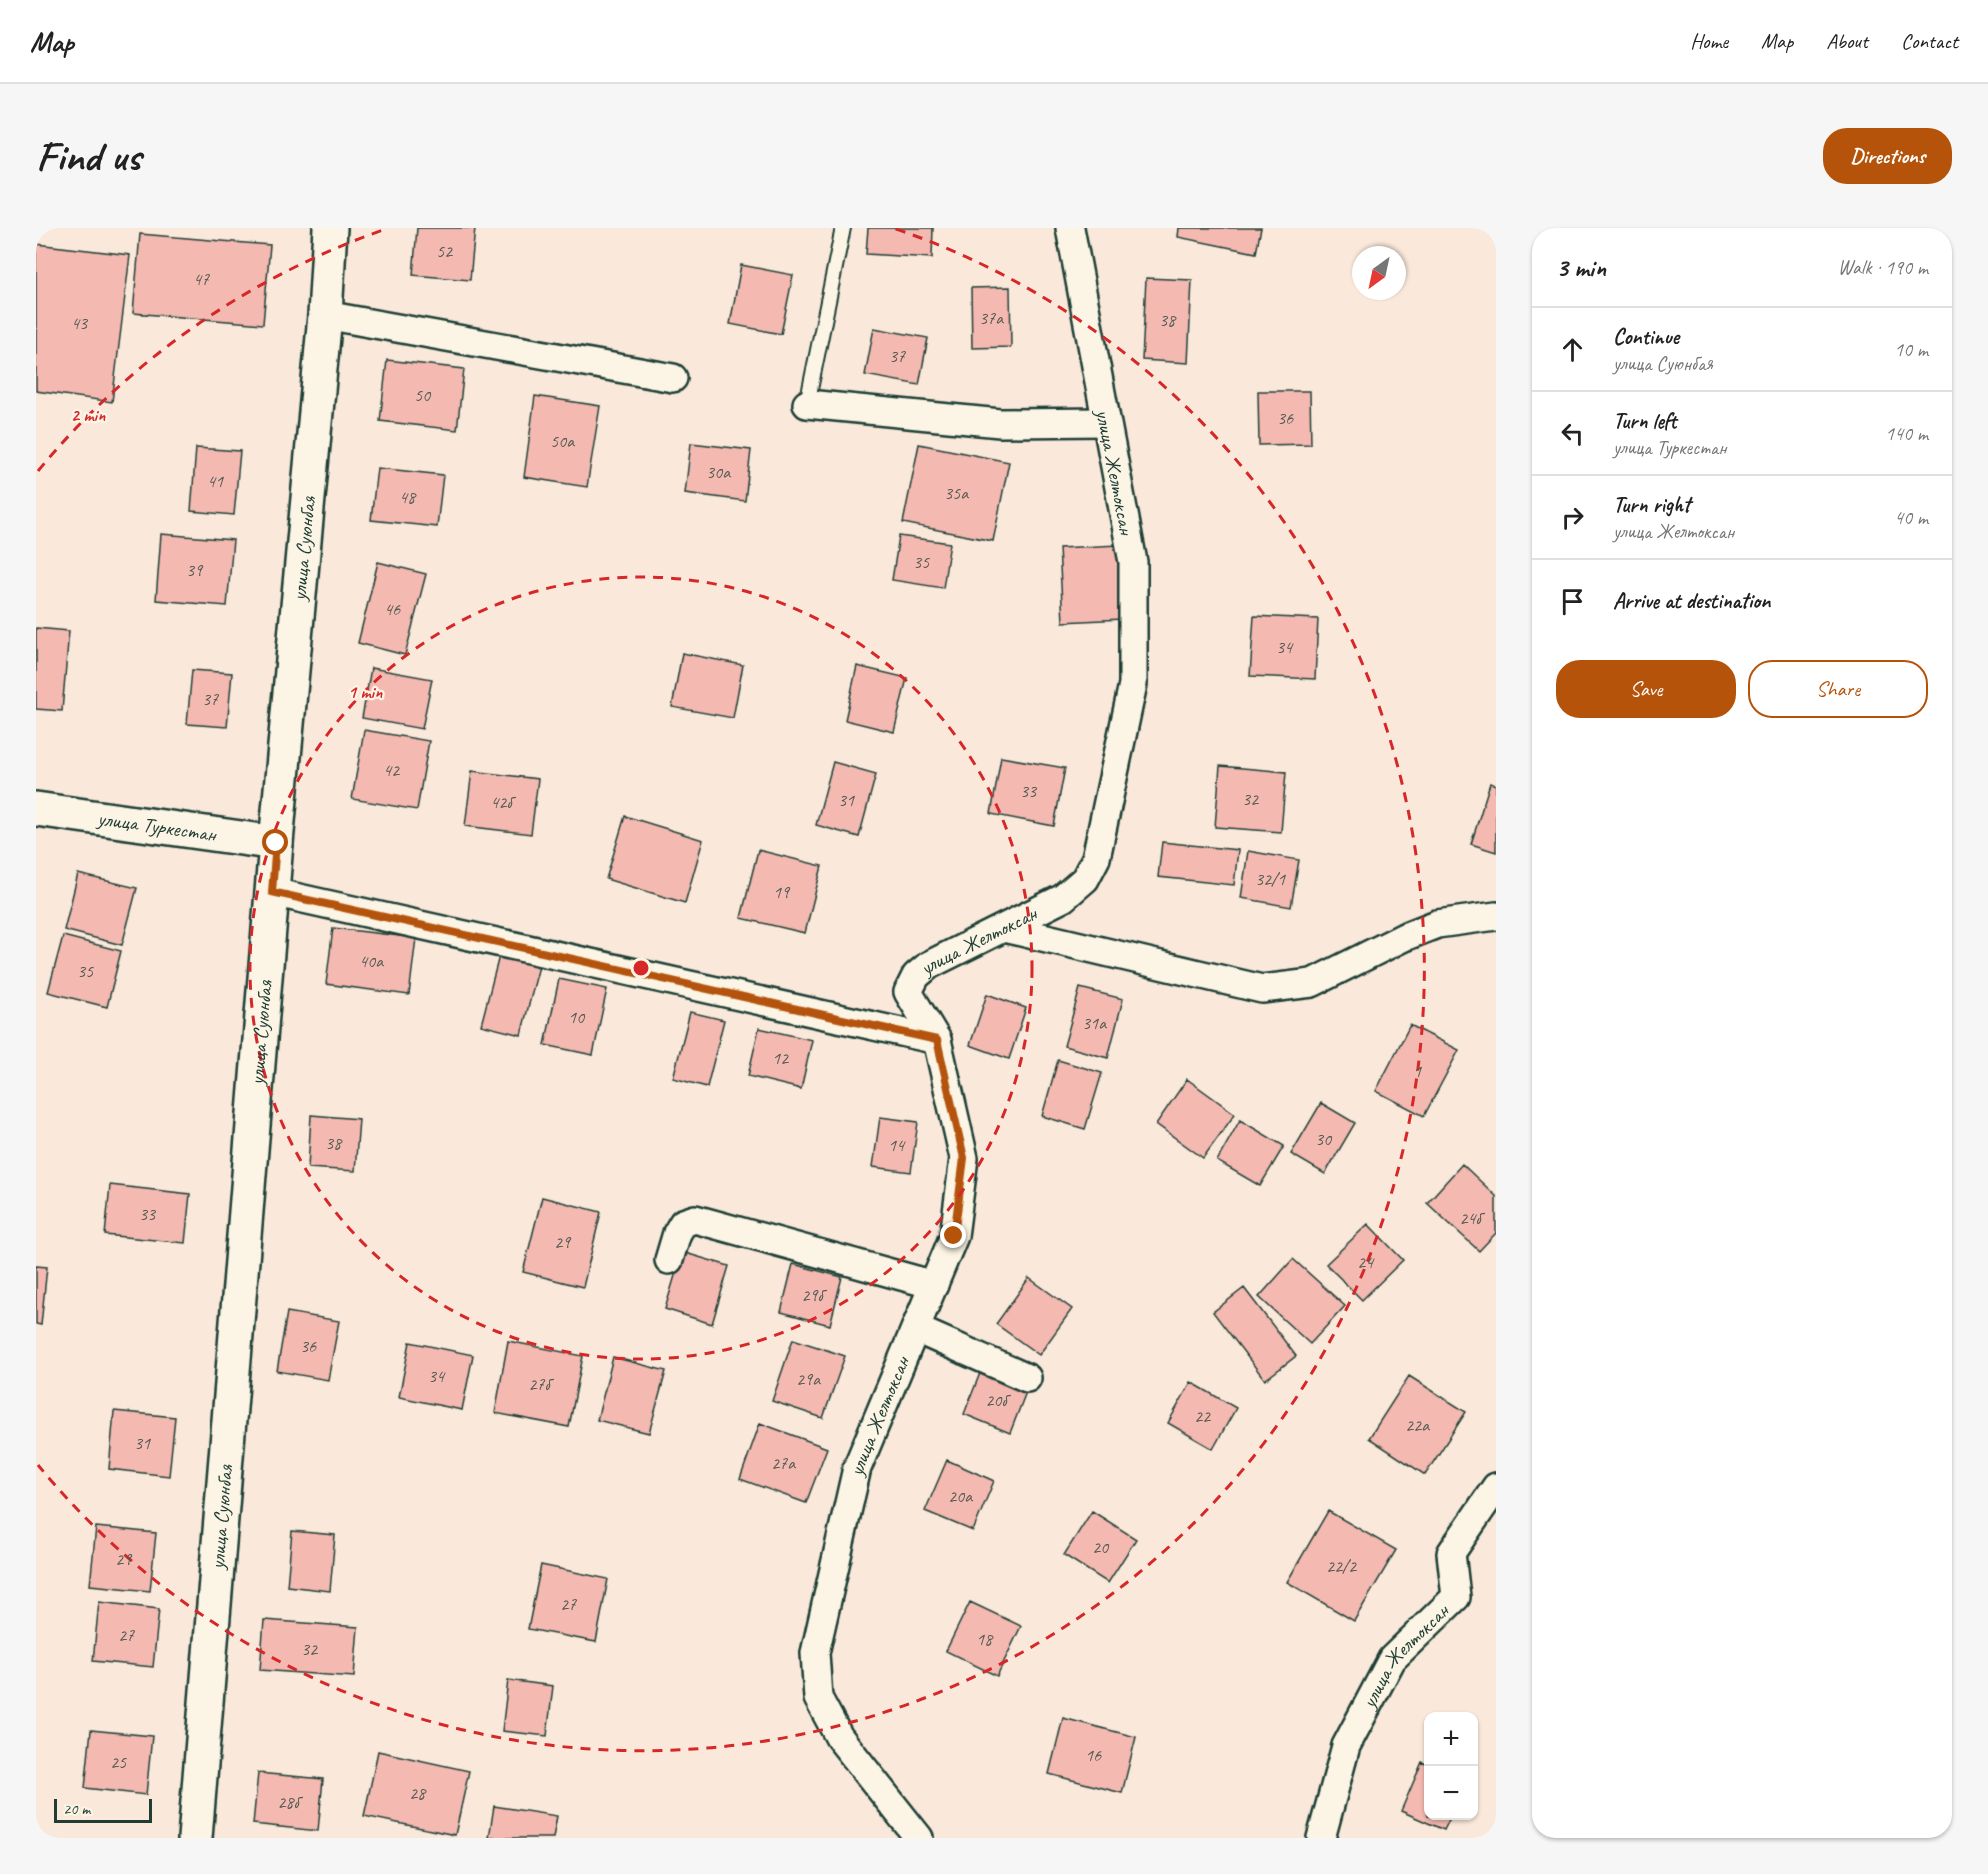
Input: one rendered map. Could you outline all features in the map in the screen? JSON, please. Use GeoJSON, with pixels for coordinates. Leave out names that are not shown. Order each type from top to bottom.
{"type":"FeatureCollection","features":[{"type":"Feature","properties":{"kind":"main road","name":"улица Суюнбая"},"geometry":{"type":"LineString","coordinates":[[195,1838],[276,843],[325,315],[330,228]]}},
{"type":"Feature","properties":{"kind":"main road","name":"улица Туркестан"},"geometry":{"type":"LineString","coordinates":[[36,809],[276,843]]}},
{"type":"Feature","properties":{"kind":"street","name":"улица Желтоксан"},"geometry":{"type":"LineString","coordinates":[[919,1838],[839,1737],[818,1698],[816,1653],[858,1468],[954,1236],[964,1158],[937,1040],[908,992],[916,976],[929,965],[1063,898],[1085,879],[1096,858],[1133,684],[1133,562],[1070,228]]}},
{"type":"Feature","properties":{"kind":"street"},"geometry":{"type":"LineString","coordinates":[[325,315],[673,378]]}},
{"type":"Feature","properties":{"kind":"street"},"geometry":{"type":"LineString","coordinates":[[807,404],[1000,423],[1105,422]]}},
{"type":"Feature","properties":{"kind":"street"},"geometry":{"type":"LineString","coordinates":[[272,892],[937,1040]]}},
{"type":"Feature","properties":{"kind":"street"},"geometry":{"type":"LineString","coordinates":[[1004,928],[1262,989],[1312,982],[1404,937],[1437,924],[1496,916]]}},
{"type":"Feature","properties":{"kind":"street"},"geometry":{"type":"LineString","coordinates":[[669,1260],[677,1233],[683,1223],[695,1220],[934,1285]]}},
{"type":"Feature","properties":{"kind":"street"},"geometry":{"type":"LineString","coordinates":[[916,1329],[1027,1378]]}},
{"type":"Feature","properties":{"kind":"street","name":"улица Желтоксан"},"geometry":{"type":"LineString","coordinates":[[1321,1838],[1346,1746],[1392,1659],[1456,1597],[1451,1553],[1496,1487]]}},
{"type":"Feature","properties":{"kind":"lane"},"geometry":{"type":"LineString","coordinates":[[807,404],[843,228]]}},
{"type":"Feature","properties":{"kind":"building"},"geometry":{"type":"Polygon","coordinates":[[[417,228],[475,228],[470,280],[413,275],[417,228]]]}},
{"type":"Feature","properties":{"kind":"building"},"geometry":{"type":"Polygon","coordinates":[[[868,228],[933,228],[932,258],[866,254],[868,228]]]}},
{"type":"Feature","properties":{"kind":"building"},"geometry":{"type":"Polygon","coordinates":[[[1179,228],[1261,228],[1256,253],[1178,237],[1179,228]]]}},
{"type":"Feature","properties":{"kind":"building"},"geometry":{"type":"Polygon","coordinates":[[[140,234],[270,245],[263,324],[133,313],[140,234]]]}},
{"type":"Feature","properties":{"kind":"building"},"geometry":{"type":"Polygon","coordinates":[[[36,244],[130,255],[112,402],[36,391],[36,244]]]}},
{"type":"Feature","properties":{"kind":"building"},"geometry":{"type":"Polygon","coordinates":[[[741,265],[793,275],[781,334],[730,324],[741,265]]]}},
{"type":"Feature","properties":{"kind":"building"},"geometry":{"type":"Polygon","coordinates":[[[1146,278],[1192,280],[1188,363],[1142,360],[1146,278]]]}},
{"type":"Feature","properties":{"kind":"building"},"geometry":{"type":"Polygon","coordinates":[[[1010,287],[1011,347],[972,348],[971,288],[1010,287]]]}},
{"type":"Feature","properties":{"kind":"building"},"geometry":{"type":"Polygon","coordinates":[[[874,328],[928,338],[919,385],[865,375],[874,328]]]}},
{"type":"Feature","properties":{"kind":"building"},"geometry":{"type":"Polygon","coordinates":[[[387,360],[464,369],[457,430],[380,421],[387,360]]]}},
{"type":"Feature","properties":{"kind":"building"},"geometry":{"type":"Polygon","coordinates":[[[1258,391],[1310,391],[1311,444],[1259,445],[1258,391]]]}},
{"type":"Feature","properties":{"kind":"building"},"geometry":{"type":"Polygon","coordinates":[[[535,396],[600,406],[587,487],[524,477],[535,396]]]}},
{"type":"Feature","properties":{"kind":"building"},"geometry":{"type":"Polygon","coordinates":[[[691,443],[751,450],[745,501],[685,493],[691,443]]]}},
{"type":"Feature","properties":{"kind":"building"},"geometry":{"type":"Polygon","coordinates":[[[919,444],[1009,462],[993,541],[903,523],[919,444]]]}},
{"type":"Feature","properties":{"kind":"building"},"geometry":{"type":"Polygon","coordinates":[[[196,448],[240,451],[234,515],[191,511],[196,448]]]}},
{"type":"Feature","properties":{"kind":"building"},"geometry":{"type":"Polygon","coordinates":[[[377,468],[443,475],[437,527],[371,520],[377,468]]]}},
{"type":"Feature","properties":{"kind":"building"},"geometry":{"type":"Polygon","coordinates":[[[161,534],[233,540],[227,606],[156,600],[161,534]]]}},
{"type":"Feature","properties":{"kind":"building"},"geometry":{"type":"Polygon","coordinates":[[[899,536],[950,543],[943,588],[892,580],[899,536]]]}},
{"type":"Feature","properties":{"kind":"building"},"geometry":{"type":"Polygon","coordinates":[[[1119,545],[1123,619],[1063,622],[1059,548],[1119,545]]]}},
{"type":"Feature","properties":{"kind":"building"},"geometry":{"type":"Polygon","coordinates":[[[378,562],[426,574],[405,655],[358,643],[378,562]]]}},
{"type":"Feature","properties":{"kind":"building"},"geometry":{"type":"Polygon","coordinates":[[[1254,616],[1318,619],[1315,679],[1250,676],[1254,616]]]}},
{"type":"Feature","properties":{"kind":"building"},"geometry":{"type":"Polygon","coordinates":[[[36,628],[69,631],[62,711],[36,709],[36,628]]]}},
{"type":"Feature","properties":{"kind":"building"},"geometry":{"type":"Polygon","coordinates":[[[682,653],[743,665],[733,718],[672,707],[682,653]]]}},
{"type":"Feature","properties":{"kind":"building"},"geometry":{"type":"Polygon","coordinates":[[[857,666],[907,678],[894,732],[845,720],[857,666]]]}},
{"type":"Feature","properties":{"kind":"building"},"geometry":{"type":"Polygon","coordinates":[[[371,668],[432,679],[422,729],[362,718],[371,668]]]}},
{"type":"Feature","properties":{"kind":"building"},"geometry":{"type":"Polygon","coordinates":[[[192,670],[232,673],[227,727],[187,724],[192,670]]]}},
{"type":"Feature","properties":{"kind":"building"},"geometry":{"type":"Polygon","coordinates":[[[364,730],[429,741],[417,810],[352,799],[364,730]]]}},
{"type":"Feature","properties":{"kind":"building"},"geometry":{"type":"Polygon","coordinates":[[[1001,757],[1065,768],[1054,826],[991,814],[1001,757]]]}},
{"type":"Feature","properties":{"kind":"building"},"geometry":{"type":"Polygon","coordinates":[[[833,762],[876,774],[859,837],[816,825],[833,762]]]}},
{"type":"Feature","properties":{"kind":"building"},"geometry":{"type":"Polygon","coordinates":[[[1220,766],[1286,772],[1281,832],[1215,827],[1220,766]]]}},
{"type":"Feature","properties":{"kind":"building"},"geometry":{"type":"Polygon","coordinates":[[[472,771],[538,779],[531,834],[465,826],[472,771]]]}},
{"type":"Feature","properties":{"kind":"building"},"geometry":{"type":"Polygon","coordinates":[[[1490,783],[1496,785],[1496,852],[1471,844],[1490,783]]]}},
{"type":"Feature","properties":{"kind":"building"},"geometry":{"type":"Polygon","coordinates":[[[625,816],[703,840],[685,903],[606,879],[625,816]]]}},
{"type":"Feature","properties":{"kind":"building"},"geometry":{"type":"Polygon","coordinates":[[[1162,842],[1238,850],[1234,885],[1158,877],[1162,842]]]}},
{"type":"Feature","properties":{"kind":"building"},"geometry":{"type":"Polygon","coordinates":[[[758,850],[822,866],[805,933],[741,918],[758,850]]]}},
{"type":"Feature","properties":{"kind":"building"},"geometry":{"type":"Polygon","coordinates":[[[1248,851],[1299,860],[1291,907],[1241,898],[1248,851]]]}},
{"type":"Feature","properties":{"kind":"building"},"geometry":{"type":"Polygon","coordinates":[[[78,874],[137,888],[122,945],[64,930],[78,874]]]}},
{"type":"Feature","properties":{"kind":"building"},"geometry":{"type":"Polygon","coordinates":[[[333,928],[416,938],[409,995],[326,984],[333,928]]]}},
{"type":"Feature","properties":{"kind":"building"},"geometry":{"type":"Polygon","coordinates":[[[63,936],[121,951],[107,1007],[48,992],[63,936]]]}},
{"type":"Feature","properties":{"kind":"building"},"geometry":{"type":"Polygon","coordinates":[[[499,956],[539,966],[521,1035],[481,1025],[499,956]]]}},
{"type":"Feature","properties":{"kind":"building"},"geometry":{"type":"Polygon","coordinates":[[[559,979],[607,989],[593,1055],[545,1045],[559,979]]]}},
{"type":"Feature","properties":{"kind":"building"},"geometry":{"type":"Polygon","coordinates":[[[1080,988],[1123,999],[1108,1058],[1064,1046],[1080,988]]]}},
{"type":"Feature","properties":{"kind":"building"},"geometry":{"type":"Polygon","coordinates":[[[987,994],[1026,1008],[1009,1059],[970,1045],[987,994]]]}},
{"type":"Feature","properties":{"kind":"building"},"geometry":{"type":"Polygon","coordinates":[[[690,1012],[724,1020],[707,1087],[673,1078],[690,1012]]]}},
{"type":"Feature","properties":{"kind":"building"},"geometry":{"type":"Polygon","coordinates":[[[1410,1025],[1459,1050],[1424,1116],[1376,1091],[1410,1025]]]}},
{"type":"Feature","properties":{"kind":"building"},"geometry":{"type":"Polygon","coordinates":[[[759,1028],[812,1040],[801,1089],[748,1076],[759,1028]]]}},
{"type":"Feature","properties":{"kind":"building"},"geometry":{"type":"Polygon","coordinates":[[[1058,1060],[1102,1073],[1085,1129],[1042,1116],[1058,1060]]]}},
{"type":"Feature","properties":{"kind":"building"},"geometry":{"type":"Polygon","coordinates":[[[1187,1079],[1235,1114],[1203,1158],[1156,1124],[1187,1079]]]}},
{"type":"Feature","properties":{"kind":"building"},"geometry":{"type":"Polygon","coordinates":[[[1321,1103],[1355,1123],[1325,1174],[1291,1154],[1321,1103]]]}},
{"type":"Feature","properties":{"kind":"building"},"geometry":{"type":"Polygon","coordinates":[[[311,1115],[359,1119],[355,1171],[308,1168],[311,1115]]]}},
{"type":"Feature","properties":{"kind":"building"},"geometry":{"type":"Polygon","coordinates":[[[880,1117],[918,1122],[911,1172],[873,1167],[880,1117]]]}},
{"type":"Feature","properties":{"kind":"building"},"geometry":{"type":"Polygon","coordinates":[[[1240,1120],[1284,1146],[1260,1186],[1217,1161],[1240,1120]]]}},
{"type":"Feature","properties":{"kind":"building"},"geometry":{"type":"Polygon","coordinates":[[[1462,1164],[1496,1196],[1496,1233],[1479,1251],[1427,1203],[1462,1164]]]}},
{"type":"Feature","properties":{"kind":"building"},"geometry":{"type":"Polygon","coordinates":[[[110,1185],[190,1194],[185,1243],[105,1235],[110,1185]]]}},
{"type":"Feature","properties":{"kind":"building"},"geometry":{"type":"Polygon","coordinates":[[[542,1197],[601,1212],[583,1287],[523,1272],[542,1197]]]}},
{"type":"Feature","properties":{"kind":"building"},"geometry":{"type":"Polygon","coordinates":[[[1368,1224],[1403,1260],[1362,1300],[1326,1264],[1368,1224]]]}},
{"type":"Feature","properties":{"kind":"building"},"geometry":{"type":"Polygon","coordinates":[[[682,1252],[729,1266],[712,1324],[665,1309],[682,1252]]]}},
{"type":"Feature","properties":{"kind":"building"},"geometry":{"type":"Polygon","coordinates":[[[1293,1259],[1345,1306],[1310,1344],[1259,1297],[1293,1259]]]}},
{"type":"Feature","properties":{"kind":"building"},"geometry":{"type":"Polygon","coordinates":[[[793,1264],[842,1277],[830,1325],[781,1312],[793,1264]]]}},
{"type":"Feature","properties":{"kind":"building"},"geometry":{"type":"Polygon","coordinates":[[[36,1266],[47,1267],[41,1325],[36,1324],[36,1266]]]}},
{"type":"Feature","properties":{"kind":"building"},"geometry":{"type":"Polygon","coordinates":[[[1029,1278],[1072,1309],[1039,1355],[996,1324],[1029,1278]]]}},
{"type":"Feature","properties":{"kind":"building"},"geometry":{"type":"Polygon","coordinates":[[[1244,1288],[1296,1356],[1265,1380],[1213,1312],[1244,1288]]]}},
{"type":"Feature","properties":{"kind":"building"},"geometry":{"type":"Polygon","coordinates":[[[287,1312],[339,1321],[328,1380],[277,1371],[287,1312]]]}},
{"type":"Feature","properties":{"kind":"building"},"geometry":{"type":"Polygon","coordinates":[[[793,1339],[845,1356],[823,1418],[772,1401],[793,1339]]]}},
{"type":"Feature","properties":{"kind":"building"},"geometry":{"type":"Polygon","coordinates":[[[508,1341],[583,1356],[569,1427],[495,1413],[508,1341]]]}},
{"type":"Feature","properties":{"kind":"building"},"geometry":{"type":"Polygon","coordinates":[[[410,1342],[473,1355],[462,1410],[399,1397],[410,1342]]]}},
{"type":"Feature","properties":{"kind":"building"},"geometry":{"type":"Polygon","coordinates":[[[613,1357],[666,1371],[649,1433],[597,1420],[613,1357]]]}},
{"type":"Feature","properties":{"kind":"building"},"geometry":{"type":"Polygon","coordinates":[[[982,1368],[1028,1387],[1010,1433],[964,1414],[982,1368]]]}},
{"type":"Feature","properties":{"kind":"building"},"geometry":{"type":"Polygon","coordinates":[[[1409,1376],[1466,1412],[1425,1475],[1369,1438],[1409,1376]]]}},
{"type":"Feature","properties":{"kind":"building"},"geometry":{"type":"Polygon","coordinates":[[[1191,1382],[1236,1408],[1213,1449],[1168,1423],[1191,1382]]]}},
{"type":"Feature","properties":{"kind":"building"},"geometry":{"type":"Polygon","coordinates":[[[114,1411],[175,1417],[169,1476],[109,1469],[114,1411]]]}},
{"type":"Feature","properties":{"kind":"building"},"geometry":{"type":"Polygon","coordinates":[[[760,1423],[827,1448],[806,1503],[740,1479],[760,1423]]]}},
{"type":"Feature","properties":{"kind":"building"},"geometry":{"type":"Polygon","coordinates":[[[947,1460],[994,1481],[973,1531],[925,1511],[947,1460]]]}},
{"type":"Feature","properties":{"kind":"building"},"geometry":{"type":"Polygon","coordinates":[[[1092,1511],[1136,1539],[1108,1583],[1064,1555],[1092,1511]]]}},
{"type":"Feature","properties":{"kind":"building"},"geometry":{"type":"Polygon","coordinates":[[[1328,1511],[1396,1550],[1354,1621],[1287,1582],[1328,1511]]]}},
{"type":"Feature","properties":{"kind":"building"},"geometry":{"type":"Polygon","coordinates":[[[96,1527],[156,1533],[150,1591],[90,1585],[96,1527]]]}},
{"type":"Feature","properties":{"kind":"building"},"geometry":{"type":"Polygon","coordinates":[[[292,1531],[335,1535],[330,1591],[287,1586],[292,1531]]]}},
{"type":"Feature","properties":{"kind":"building"},"geometry":{"type":"Polygon","coordinates":[[[541,1565],[608,1579],[596,1642],[528,1629],[541,1565]]]}},
{"type":"Feature","properties":{"kind":"building"},"geometry":{"type":"Polygon","coordinates":[[[99,1602],[159,1609],[153,1667],[93,1661],[99,1602]]]}},
{"type":"Feature","properties":{"kind":"building"},"geometry":{"type":"Polygon","coordinates":[[[970,1602],[1021,1626],[997,1676],[946,1651],[970,1602]]]}},
{"type":"Feature","properties":{"kind":"building"},"geometry":{"type":"Polygon","coordinates":[[[264,1620],[358,1627],[354,1677],[260,1670],[264,1620]]]}},
{"type":"Feature","properties":{"kind":"building"},"geometry":{"type":"Polygon","coordinates":[[[508,1680],[553,1686],[547,1736],[502,1731],[508,1680]]]}},
{"type":"Feature","properties":{"kind":"building"},"geometry":{"type":"Polygon","coordinates":[[[1063,1718],[1136,1737],[1122,1793],[1049,1774],[1063,1718]]]}},
{"type":"Feature","properties":{"kind":"building"},"geometry":{"type":"Polygon","coordinates":[[[91,1730],[152,1736],[146,1795],[85,1788],[91,1730]]]}},
{"type":"Feature","properties":{"kind":"building"},"geometry":{"type":"Polygon","coordinates":[[[378,1751],[469,1771],[455,1835],[364,1816],[378,1751]]]}},
{"type":"Feature","properties":{"kind":"building"},"geometry":{"type":"Polygon","coordinates":[[[1422,1762],[1424,1763],[1424,1820],[1449,1820],[1444,1830],[1401,1811],[1422,1762]]]}},
{"type":"Feature","properties":{"kind":"building"},"geometry":{"type":"Polygon","coordinates":[[[258,1773],[323,1779],[318,1831],[253,1824],[258,1773]]]}},
{"type":"Feature","properties":{"kind":"building"},"geometry":{"type":"Polygon","coordinates":[[[494,1806],[557,1816],[553,1838],[489,1838],[494,1806]]]}},
{"type":"Feature","properties":{"kind":"route"},"geometry":{"type":"LineString","coordinates":[[276,843],[272,892],[937,1040],[964,1158],[954,1236]]}}]}
